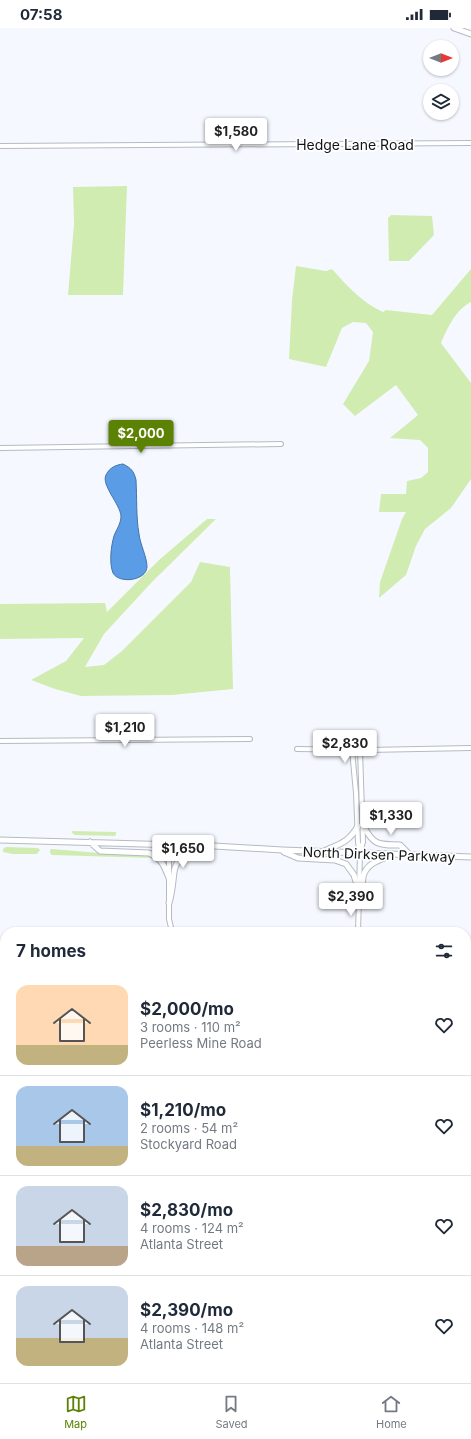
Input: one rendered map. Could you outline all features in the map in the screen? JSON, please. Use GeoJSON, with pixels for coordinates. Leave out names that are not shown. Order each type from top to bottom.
{"type":"FeatureCollection","features":[{"type":"Feature","properties":{"kind":"street"},"geometry":{"type":"LineString","coordinates":[[454,28],[471,34]]}},
{"type":"Feature","properties":{"kind":"street","name":"Hedge Lane Road"},"geometry":{"type":"LineString","coordinates":[[0,146],[471,143]]}},
{"type":"Feature","properties":{"kind":"street"},"geometry":{"type":"LineString","coordinates":[[0,448],[281,444]]}},
{"type":"Feature","properties":{"kind":"street"},"geometry":{"type":"LineString","coordinates":[[0,741],[250,739]]}},
{"type":"Feature","properties":{"kind":"street"},"geometry":{"type":"LineString","coordinates":[[297,750],[471,748]]}},
{"type":"Feature","properties":{"kind":"street"},"geometry":{"type":"LineString","coordinates":[[352,750],[363,842],[360,853],[358,927]]}},
{"type":"Feature","properties":{"kind":"street"},"geometry":{"type":"LineString","coordinates":[[322,852],[350,839],[360,825],[360,750]]}},
{"type":"Feature","properties":{"kind":"street"},"geometry":{"type":"LineString","coordinates":[[360,825],[373,841],[381,845],[400,845],[409,854]]}},
{"type":"Feature","properties":{"kind":"street","name":"North Dirksen Parkway"},"geometry":{"type":"LineString","coordinates":[[0,840],[214,846],[322,852],[471,856]]}},
{"type":"Feature","properties":{"kind":"street"},"geometry":{"type":"LineString","coordinates":[[90,842],[100,851],[149,853],[160,859],[169,878]]}},
{"type":"Feature","properties":{"kind":"street"},"geometry":{"type":"LineString","coordinates":[[169,845],[169,919],[171,927]]}},
{"type":"Feature","properties":{"kind":"street"},"geometry":{"type":"LineString","coordinates":[[169,902],[172,891],[174,870],[178,861],[192,852],[214,846]]}},
{"type":"Feature","properties":{"kind":"street"},"geometry":{"type":"LineString","coordinates":[[282,850],[298,858],[335,860],[346,864],[354,875],[359,892]]}},
{"type":"Feature","properties":{"kind":"street"},"geometry":{"type":"LineString","coordinates":[[359,901],[365,871],[375,862],[395,854]]}},
{"type":"Feature","properties":{"kind":"green space"},"geometry":{"type":"Polygon","coordinates":[[[127,186],[123,295],[68,295],[74,224],[73,187],[127,186]]]}},
{"type":"Feature","properties":{"kind":"green space"},"geometry":{"type":"Polygon","coordinates":[[[391,215],[432,216],[434,235],[409,261],[389,261],[388,218],[391,215]]]}},
{"type":"Feature","properties":{"kind":"green space"},"geometry":{"type":"Polygon","coordinates":[[[296,266],[326,271],[332,269],[349,288],[362,299],[383,312],[386,310],[432,315],[471,269],[471,302],[456,314],[441,343],[471,383],[471,479],[451,508],[425,529],[416,546],[406,575],[379,598],[380,582],[402,519],[406,512],[379,512],[381,494],[406,494],[407,481],[421,478],[428,472],[428,448],[420,440],[390,438],[418,415],[396,385],[355,416],[343,404],[369,361],[373,332],[366,323],[353,322],[342,328],[326,367],[289,359],[292,300],[296,266]]]}},
{"type":"Feature","properties":{"kind":"green space"},"geometry":{"type":"Polygon","coordinates":[[[207,519],[216,519],[152,582],[104,634],[85,667],[104,665],[122,651],[191,582],[200,562],[230,567],[233,689],[172,695],[81,696],[55,689],[31,680],[66,661],[84,638],[0,639],[0,604],[105,603],[107,612],[159,560],[207,519]]]}},
{"type":"Feature","properties":{"kind":"green space"},"geometry":{"type":"Polygon","coordinates":[[[72,831],[116,832],[116,834],[115,836],[75,835],[72,831]]]}},
{"type":"Feature","properties":{"kind":"green space"},"geometry":{"type":"Polygon","coordinates":[[[6,847],[38,848],[40,850],[37,854],[13,854],[3,852],[3,849],[6,847]]]}},
{"type":"Feature","properties":{"kind":"green space"},"geometry":{"type":"Polygon","coordinates":[[[50,850],[149,855],[155,860],[152,858],[52,855],[50,850]]]}},
{"type":"Feature","properties":{"kind":"water"},"geometry":{"type":"Polygon","coordinates":[[[123,464],[132,470],[136,480],[138,528],[147,567],[142,575],[137,578],[126,580],[116,576],[112,569],[111,554],[113,540],[121,516],[118,506],[108,489],[105,479],[111,468],[123,464]]]}}]}
